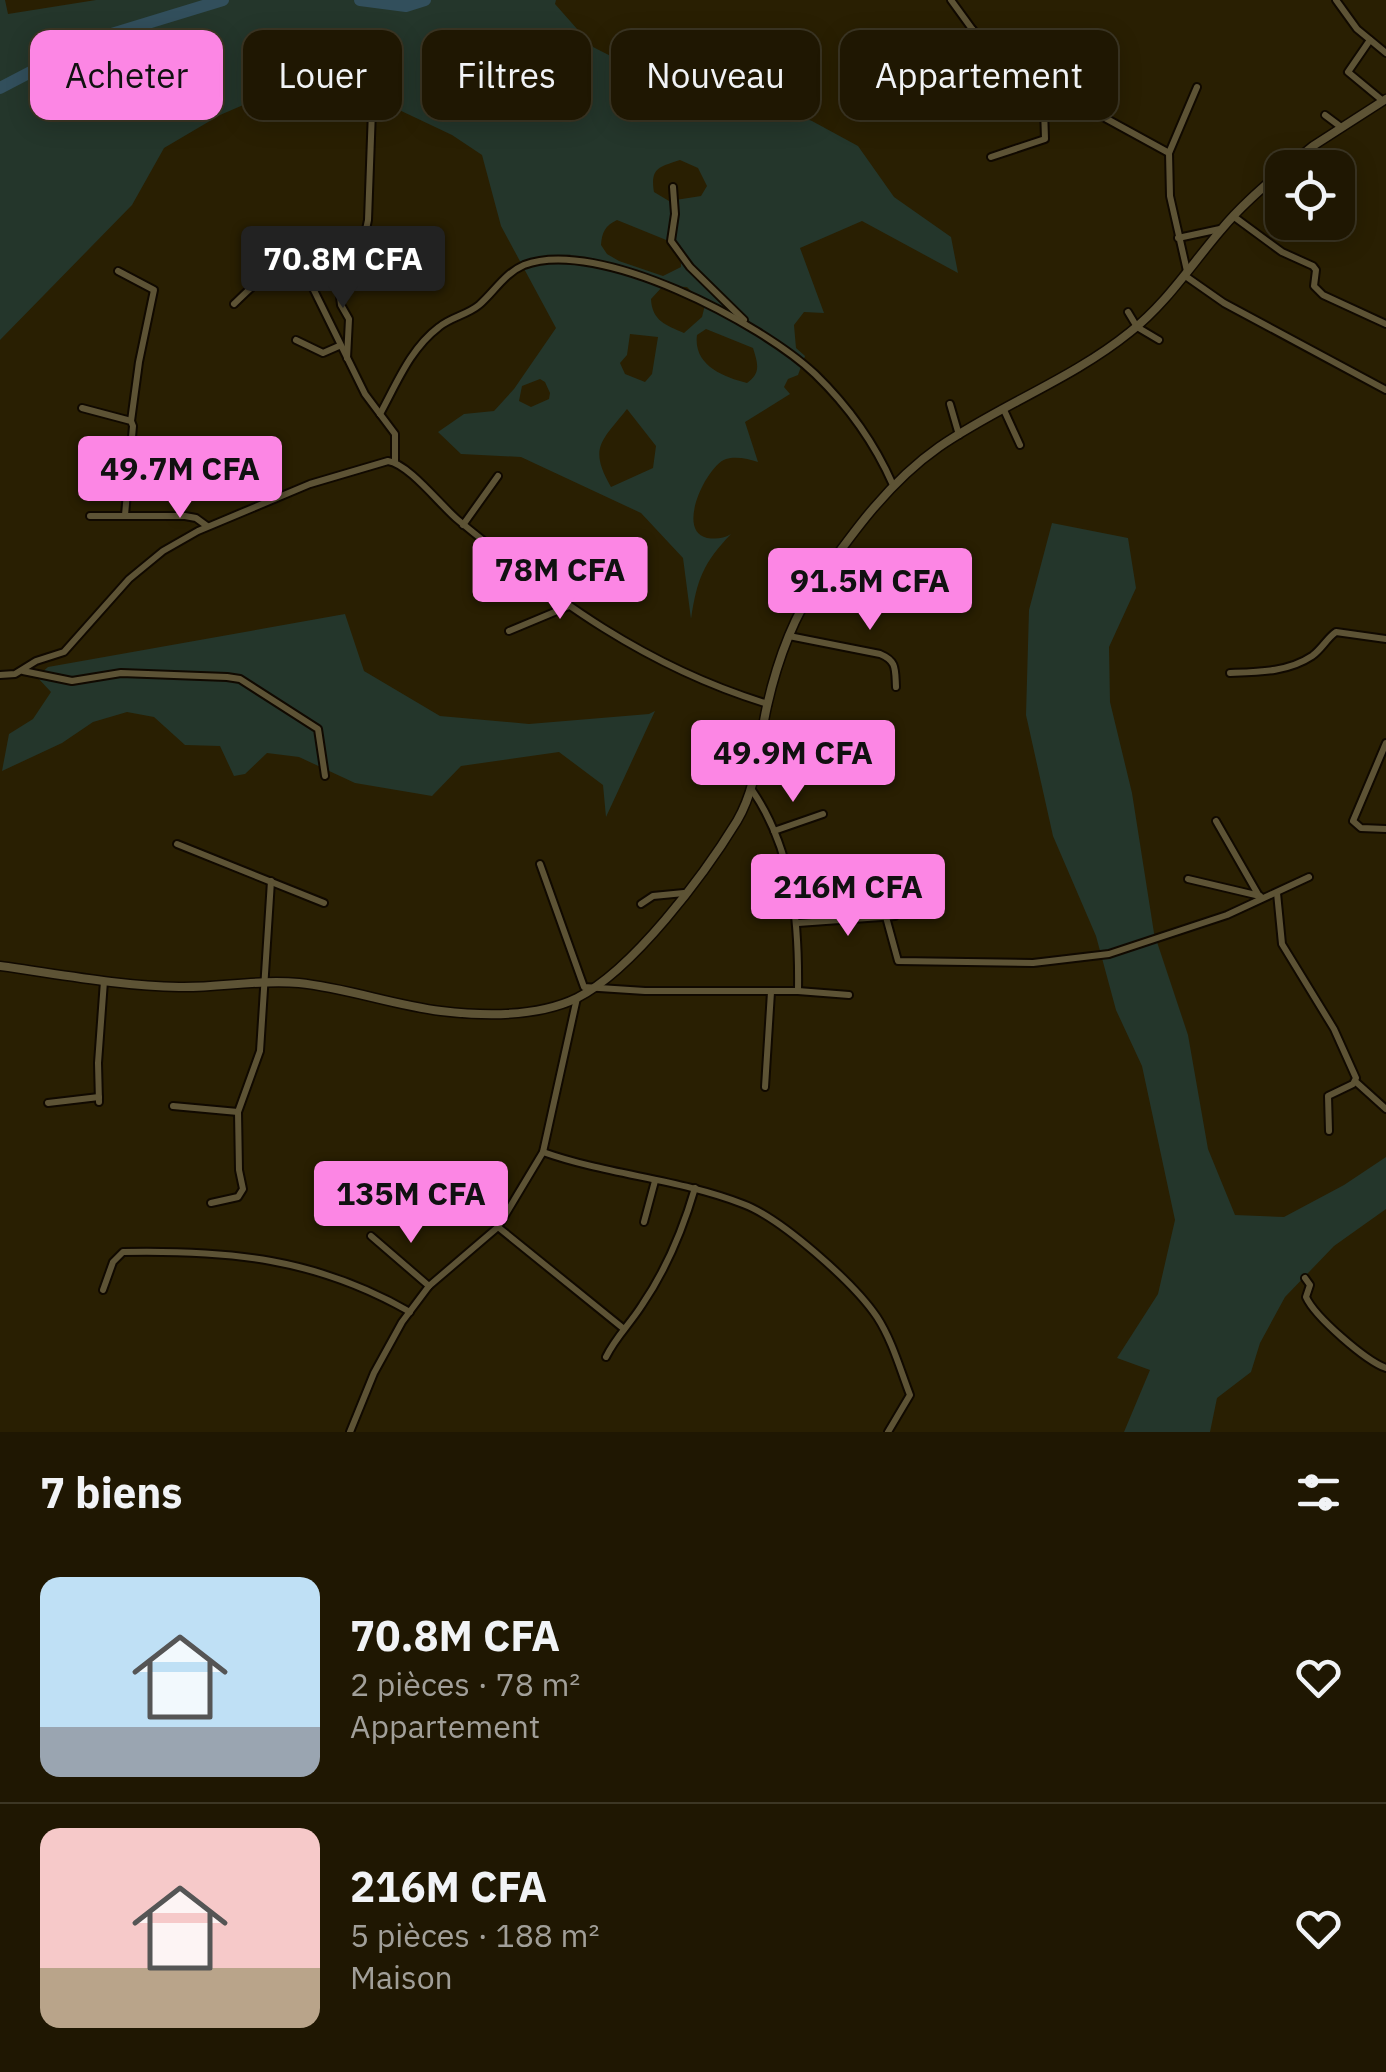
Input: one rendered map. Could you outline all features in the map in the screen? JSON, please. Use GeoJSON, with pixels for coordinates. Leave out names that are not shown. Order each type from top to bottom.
{"type":"FeatureCollection","features":[{"type":"Feature","properties":{"kind":"street"},"geometry":{"type":"LineString","coordinates":[[951,0],[973,30]]}},
{"type":"Feature","properties":{"kind":"street"},"geometry":{"type":"LineString","coordinates":[[1336,0],[1346,16],[1386,54]]}},
{"type":"Feature","properties":{"kind":"street"},"geometry":{"type":"LineString","coordinates":[[1310,150],[1385,100],[1348,72],[1370,40]]}},
{"type":"Feature","properties":{"kind":"street"},"geometry":{"type":"LineString","coordinates":[[1197,87],[1169,153],[1170,196],[1186,273],[1224,303],[1386,390]]}},
{"type":"Feature","properties":{"kind":"street"},"geometry":{"type":"LineString","coordinates":[[1325,115],[1341,127]]}},
{"type":"Feature","properties":{"kind":"street"},"geometry":{"type":"LineString","coordinates":[[347,359],[349,320],[338,295],[360,258],[368,220],[372,120]]}},
{"type":"Feature","properties":{"kind":"street"},"geometry":{"type":"LineString","coordinates":[[991,156],[1045,138],[1044,120]]}},
{"type":"Feature","properties":{"kind":"street"},"geometry":{"type":"LineString","coordinates":[[1109,120],[1169,153]]}},
{"type":"Feature","properties":{"kind":"street"},"geometry":{"type":"LineString","coordinates":[[673,187],[671,241],[690,267],[749,324],[812,370],[836,395],[893,485]]}},
{"type":"Feature","properties":{"kind":"street"},"geometry":{"type":"LineString","coordinates":[[0,966],[179,988],[267,981],[320,986],[379,1001],[464,1013],[523,1011],[577,998],[637,949],[735,824],[752,790],[768,704],[789,636],[816,584],[893,485],[959,435],[1105,351],[1137,326],[1233,216],[1265,187]]}},
{"type":"Feature","properties":{"kind":"street"},"geometry":{"type":"LineString","coordinates":[[1233,216],[1282,252],[1313,266],[1314,286],[1323,295],[1386,324]]}},
{"type":"Feature","properties":{"kind":"street"},"geometry":{"type":"LineString","coordinates":[[1178,238],[1222,229]]}},
{"type":"Feature","properties":{"kind":"street"},"geometry":{"type":"LineString","coordinates":[[380,414],[422,342],[442,324],[481,304],[513,271],[535,262],[594,262],[624,270],[749,324]]}},
{"type":"Feature","properties":{"kind":"street"},"geometry":{"type":"LineString","coordinates":[[234,304],[282,267],[300,267],[365,394],[394,434],[395,462],[463,524],[569,606],[660,663],[768,704]]}},
{"type":"Feature","properties":{"kind":"street"},"geometry":{"type":"LineString","coordinates":[[118,271],[154,290],[138,362],[124,515]]}},
{"type":"Feature","properties":{"kind":"street"},"geometry":{"type":"LineString","coordinates":[[1128,312],[1137,326],[1159,340]]}},
{"type":"Feature","properties":{"kind":"street"},"geometry":{"type":"LineString","coordinates":[[296,340],[323,353],[339,346]]}},
{"type":"Feature","properties":{"kind":"street"},"geometry":{"type":"LineString","coordinates":[[950,404],[959,435]]}},
{"type":"Feature","properties":{"kind":"street"},"geometry":{"type":"LineString","coordinates":[[82,408],[131,421]]}},
{"type":"Feature","properties":{"kind":"street"},"geometry":{"type":"LineString","coordinates":[[1004,410],[1020,445]]}},
{"type":"Feature","properties":{"kind":"street"},"geometry":{"type":"LineString","coordinates":[[22,671],[36,660],[64,652],[128,579],[163,551],[207,526],[331,476],[395,462]]}},
{"type":"Feature","properties":{"kind":"street"},"geometry":{"type":"LineString","coordinates":[[463,524],[498,476]]}},
{"type":"Feature","properties":{"kind":"street"},"geometry":{"type":"LineString","coordinates":[[90,516],[186,516],[207,526]]}},
{"type":"Feature","properties":{"kind":"street"},"geometry":{"type":"LineString","coordinates":[[509,631],[569,606]]}},
{"type":"Feature","properties":{"kind":"street"},"geometry":{"type":"LineString","coordinates":[[1230,673],[1270,672],[1290,666],[1312,656],[1336,632],[1386,639]]}},
{"type":"Feature","properties":{"kind":"street"},"geometry":{"type":"LineString","coordinates":[[789,636],[892,659],[896,687]]}},
{"type":"Feature","properties":{"kind":"street"},"geometry":{"type":"LineString","coordinates":[[0,675],[22,671],[72,681],[121,673],[199,674],[240,680],[318,728],[325,776]]}},
{"type":"Feature","properties":{"kind":"street"},"geometry":{"type":"LineString","coordinates":[[1386,743],[1354,821],[1361,828],[1386,828]]}},
{"type":"Feature","properties":{"kind":"street"},"geometry":{"type":"LineString","coordinates":[[752,790],[784,857],[798,923],[798,991]]}},
{"type":"Feature","properties":{"kind":"street"},"geometry":{"type":"LineString","coordinates":[[774,831],[824,814]]}},
{"type":"Feature","properties":{"kind":"street"},"geometry":{"type":"LineString","coordinates":[[1216,821],[1263,896]]}},
{"type":"Feature","properties":{"kind":"street"},"geometry":{"type":"LineString","coordinates":[[177,844],[324,903]]}},
{"type":"Feature","properties":{"kind":"street"},"geometry":{"type":"LineString","coordinates":[[540,864],[581,982],[589,989],[798,991],[849,996]]}},
{"type":"Feature","properties":{"kind":"street"},"geometry":{"type":"LineString","coordinates":[[798,923],[890,917],[898,961],[1032,963],[1131,949],[1227,915],[1310,878]]}},
{"type":"Feature","properties":{"kind":"street"},"geometry":{"type":"LineString","coordinates":[[1188,879],[1263,896]]}},
{"type":"Feature","properties":{"kind":"street"},"geometry":{"type":"LineString","coordinates":[[211,1203],[242,1193],[238,1112],[260,1051],[271,881]]}},
{"type":"Feature","properties":{"kind":"street"},"geometry":{"type":"LineString","coordinates":[[641,904],[653,896],[684,893]]}},
{"type":"Feature","properties":{"kind":"street"},"geometry":{"type":"LineString","coordinates":[[1277,893],[1282,944],[1334,1029],[1356,1082],[1386,1109]]}},
{"type":"Feature","properties":{"kind":"street"},"geometry":{"type":"LineString","coordinates":[[48,1103],[99,1100],[104,980]]}},
{"type":"Feature","properties":{"kind":"street"},"geometry":{"type":"LineString","coordinates":[[765,1087],[771,992]]}},
{"type":"Feature","properties":{"kind":"street"},"geometry":{"type":"LineString","coordinates":[[350,1432],[374,1373],[410,1312],[429,1286],[498,1227],[543,1152],[577,998]]}},
{"type":"Feature","properties":{"kind":"street"},"geometry":{"type":"LineString","coordinates":[[1329,1130],[1328,1096],[1356,1082]]}},
{"type":"Feature","properties":{"kind":"street"},"geometry":{"type":"LineString","coordinates":[[174,1106],[238,1112]]}},
{"type":"Feature","properties":{"kind":"street"},"geometry":{"type":"LineString","coordinates":[[543,1152],[694,1188],[772,1218],[852,1288],[878,1318],[910,1395],[888,1432]]}},
{"type":"Feature","properties":{"kind":"street"},"geometry":{"type":"LineString","coordinates":[[644,1222],[655,1181]]}},
{"type":"Feature","properties":{"kind":"street"},"geometry":{"type":"LineString","coordinates":[[606,1358],[612,1343],[664,1269],[694,1188]]}},
{"type":"Feature","properties":{"kind":"street"},"geometry":{"type":"LineString","coordinates":[[498,1227],[624,1329]]}},
{"type":"Feature","properties":{"kind":"street"},"geometry":{"type":"LineString","coordinates":[[371,1236],[429,1286]]}},
{"type":"Feature","properties":{"kind":"street"},"geometry":{"type":"LineString","coordinates":[[103,1290],[113,1262],[123,1252],[223,1253],[318,1270],[374,1291],[410,1312]]}},
{"type":"Feature","properties":{"kind":"street"},"geometry":{"type":"LineString","coordinates":[[1305,1278],[1310,1284],[1306,1297],[1313,1310],[1363,1356],[1386,1368]]}},
{"type":"Feature","properties":{"kind":"green space"},"geometry":{"type":"Polygon","coordinates":[[[0,0],[5,0],[8,14],[96,0],[556,0],[555,4],[578,30],[422,30],[422,120],[591,120],[591,45],[611,56],[611,120],[809,120],[858,146],[894,197],[951,237],[958,273],[862,221],[800,248],[824,313],[804,312],[794,325],[796,348],[805,356],[798,375],[788,379],[784,387],[790,394],[745,422],[758,462],[726,459],[711,473],[697,498],[694,524],[698,533],[707,538],[731,534],[703,573],[691,619],[683,558],[641,513],[521,457],[461,454],[438,432],[464,414],[494,411],[556,328],[501,226],[482,155],[452,135],[402,111],[402,30],[243,30],[243,105],[223,114],[223,30],[30,30],[30,120],[212,120],[164,148],[132,205],[0,340],[0,0]],[[680,160],[655,173],[654,192],[669,201],[701,196],[707,186],[698,168],[680,160]],[[617,220],[603,233],[601,245],[607,254],[663,276],[681,267],[681,246],[617,220]],[[663,286],[651,299],[661,321],[684,333],[702,317],[705,305],[687,287],[663,286]],[[706,329],[697,335],[700,354],[711,368],[747,383],[755,376],[753,348],[706,329]],[[630,334],[627,355],[620,363],[625,374],[645,382],[652,374],[658,337],[630,334]],[[540,379],[522,386],[519,401],[531,407],[549,399],[550,393],[540,379]],[[627,409],[599,453],[611,487],[653,468],[656,446],[627,409]]]}},
{"type":"Feature","properties":{"kind":"green space"},"geometry":{"type":"Polygon","coordinates":[[[1052,523],[1128,538],[1136,588],[1109,647],[1110,702],[1132,793],[1154,933],[1188,1035],[1208,1149],[1235,1215],[1284,1217],[1386,1157],[1386,1209],[1334,1246],[1285,1297],[1260,1343],[1251,1372],[1217,1398],[1210,1432],[1124,1432],[1150,1370],[1117,1358],[1158,1294],[1175,1220],[1142,1066],[1116,1010],[1096,936],[1053,836],[1026,715],[1029,610],[1052,523]]]}},
{"type":"Feature","properties":{"kind":"green space"},"geometry":{"type":"Polygon","coordinates":[[[345,614],[364,671],[440,716],[529,724],[655,711],[606,817],[603,785],[559,752],[461,766],[432,796],[355,783],[299,757],[267,753],[245,774],[234,776],[220,746],[185,745],[154,717],[127,712],[93,722],[62,743],[2,771],[9,734],[33,719],[51,692],[37,677],[48,667],[345,614]]]}},
{"type":"Feature","properties":{"kind":"waterway"},"geometry":{"type":"LineString","coordinates":[[0,88],[92,40],[223,0]]}},
{"type":"Feature","properties":{"kind":"waterway"},"geometry":{"type":"LineString","coordinates":[[360,0],[406,6],[425,0]]}}]}
